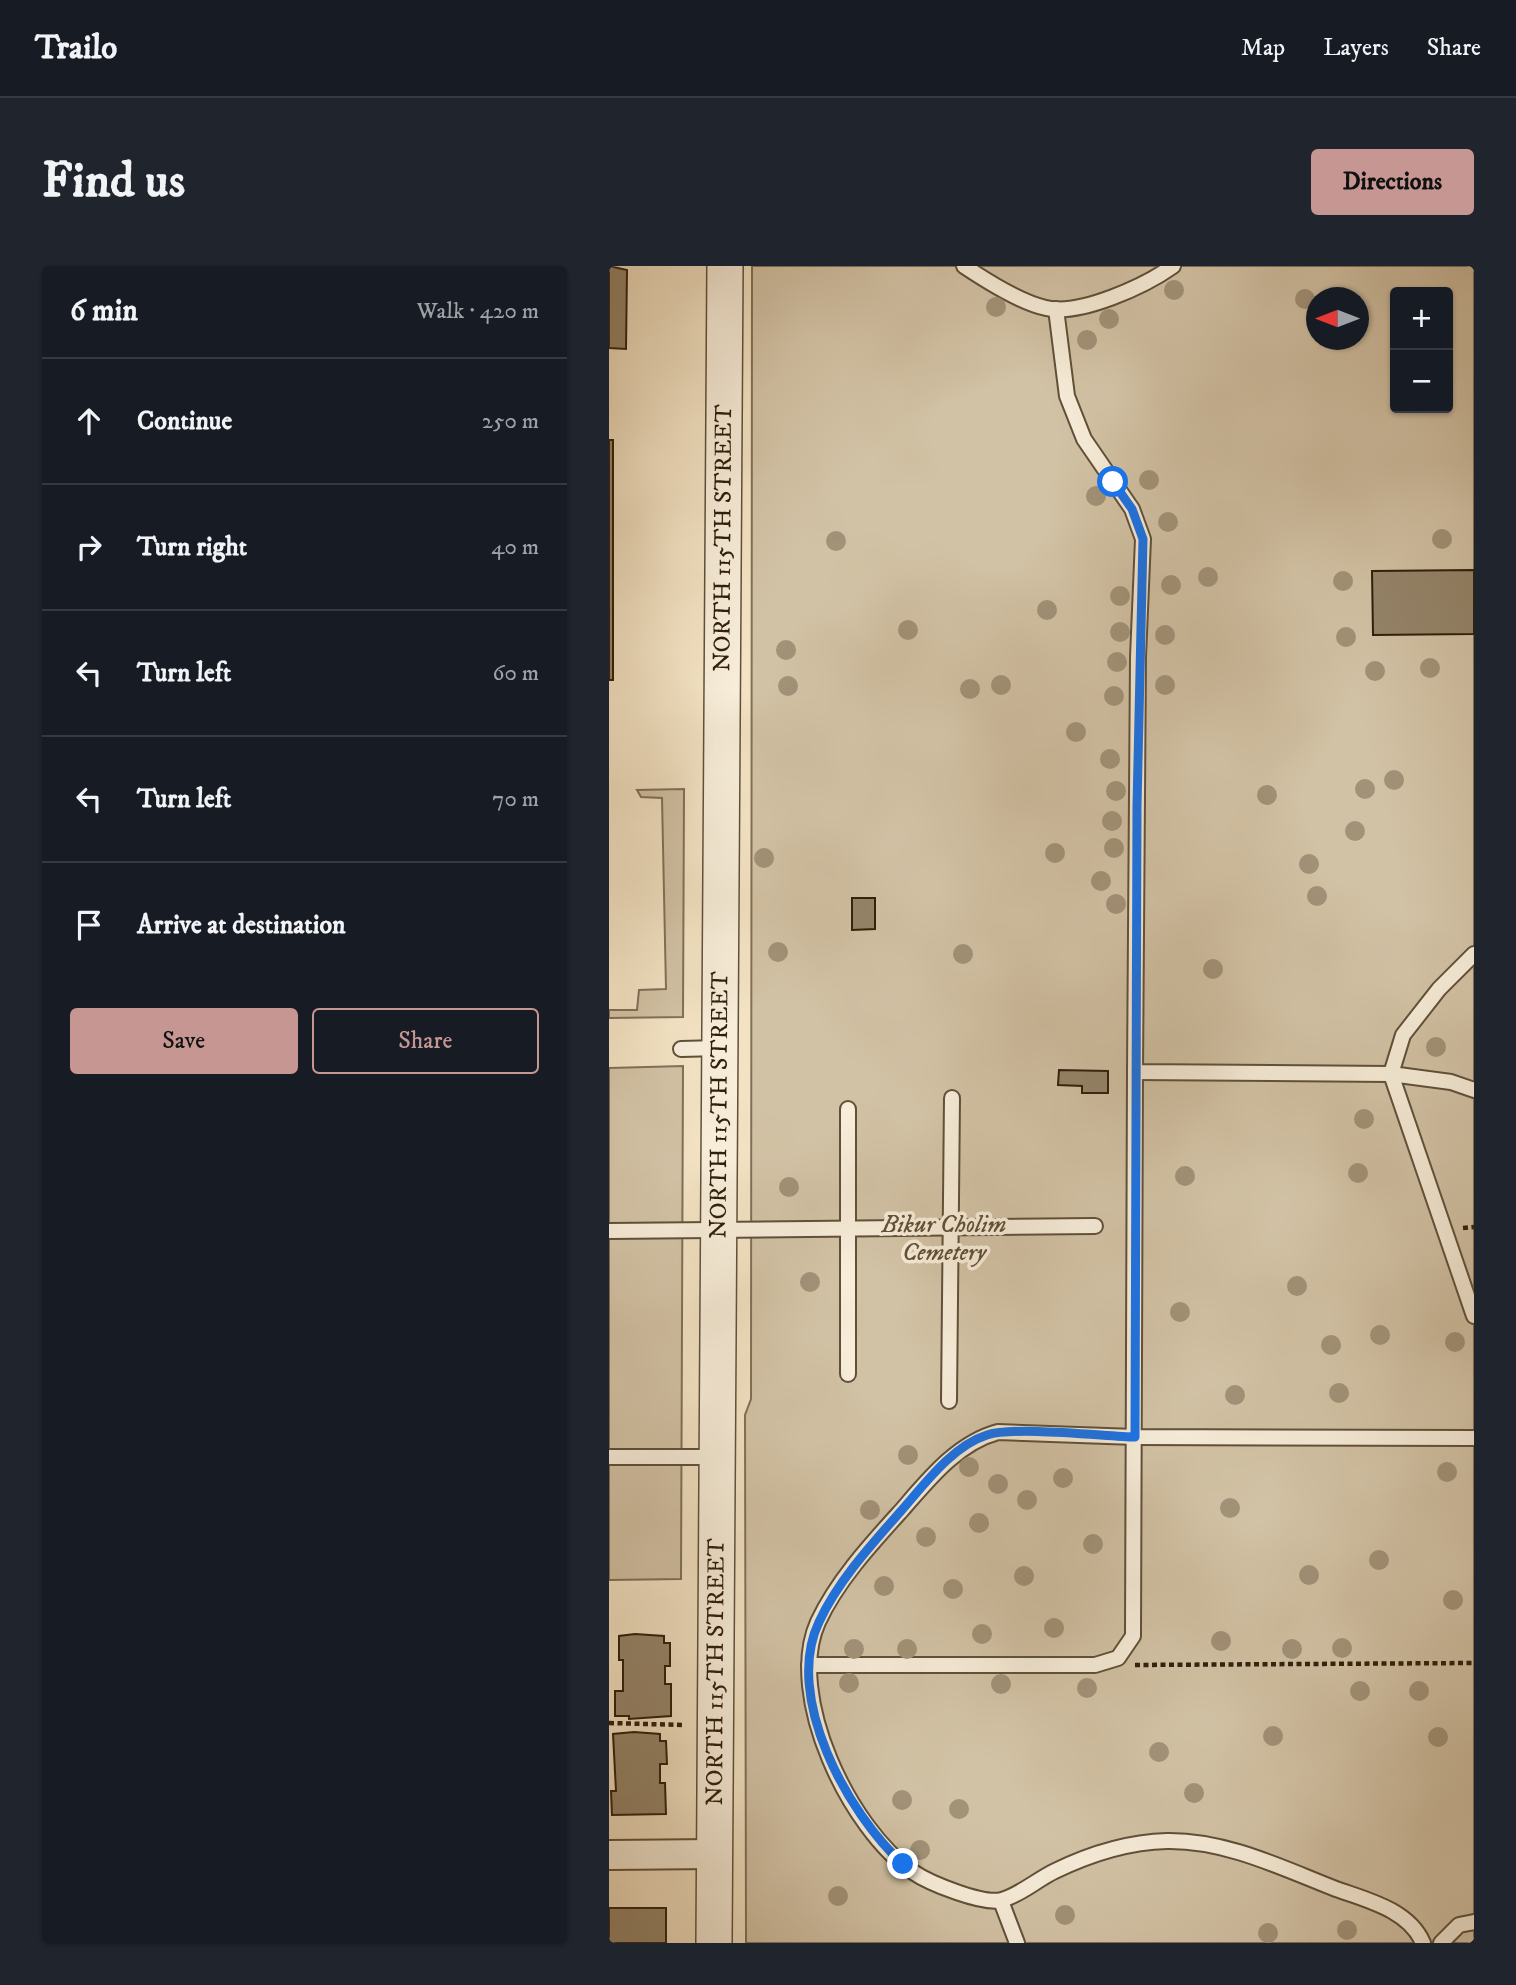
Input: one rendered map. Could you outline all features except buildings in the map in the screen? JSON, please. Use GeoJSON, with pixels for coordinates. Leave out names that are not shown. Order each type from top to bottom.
{"type":"FeatureCollection","features":[{"type":"Feature","properties":{"kind":"street","name":"NORTH 115TH STREET"},"geometry":{"type":"LineString","coordinates":[[714,1943],[726,266]]}},
{"type":"Feature","properties":{"kind":"street"},"geometry":{"type":"LineString","coordinates":[[609,1855],[715,1854]]}},
{"type":"Feature","properties":{"kind":"lane"},"geometry":{"type":"LineString","coordinates":[[964,266],[1036,305],[1056,309],[1129,290],[1173,266]]}},
{"type":"Feature","properties":{"kind":"lane"},"geometry":{"type":"LineString","coordinates":[[809,1665],[1095,1665],[1118,1658],[1133,1636],[1138,657],[1143,539],[1132,509],[1084,439],[1067,396],[1056,309]]}},
{"type":"Feature","properties":{"kind":"lane"},"geometry":{"type":"LineString","coordinates":[[1474,954],[1439,989],[1403,1035],[1391,1074],[1474,1316]]}},
{"type":"Feature","properties":{"kind":"lane"},"geometry":{"type":"LineString","coordinates":[[681,1049],[720,1048]]}},
{"type":"Feature","properties":{"kind":"lane"},"geometry":{"type":"LineString","coordinates":[[1135,1072],[1391,1074],[1451,1082],[1474,1090]]}},
{"type":"Feature","properties":{"kind":"lane"},"geometry":{"type":"LineString","coordinates":[[949,1401],[952,1098]]}},
{"type":"Feature","properties":{"kind":"lane"},"geometry":{"type":"LineString","coordinates":[[848,1108],[848,1374]]}},
{"type":"Feature","properties":{"kind":"lane"},"geometry":{"type":"LineString","coordinates":[[609,1231],[1095,1226]]}},
{"type":"Feature","properties":{"kind":"lane"},"geometry":{"type":"LineString","coordinates":[[1423,1943],[1418,1932],[1388,1909],[1238,1851],[1185,1841],[1136,1844],[1103,1852],[1056,1871],[1000,1901],[960,1892],[928,1880],[914,1872],[884,1846],[853,1804],[828,1754],[812,1697],[809,1665],[818,1623],[835,1592],[879,1535],[934,1474],[977,1439],[998,1432],[1135,1437],[1474,1438]]}},
{"type":"Feature","properties":{"kind":"lane"},"geometry":{"type":"LineString","coordinates":[[609,1457],[717,1457]]}},
{"type":"Feature","properties":{"kind":"lane"},"geometry":{"type":"LineString","coordinates":[[1000,1901],[1017,1943]]}},
{"type":"Feature","properties":{"kind":"lane"},"geometry":{"type":"LineString","coordinates":[[1441,1943],[1459,1925],[1474,1922]]}},
{"type":"Feature","properties":{"kind":"path"},"geometry":{"type":"LineString","coordinates":[[1118,1658],[1123,1665],[1474,1663]]}},
{"type":"Feature","properties":{"kind":"path"},"geometry":{"type":"LineString","coordinates":[[609,1723],[684,1725]]}},
{"type":"Feature","properties":{"kind":"green space","name":"Bikur Cholim Cemetery"},"geometry":{"type":"Polygon","coordinates":[[[752,266],[1474,266],[1474,1943],[746,1943],[745,1415],[751,1399],[752,266]]]}},
{"type":"Feature","properties":{"kind":"green space"},"geometry":{"type":"Polygon","coordinates":[[[684,789],[683,1017],[609,1018],[609,1010],[637,1010],[639,990],[666,989],[662,798],[641,797],[637,790],[684,789]]]}},
{"type":"Feature","properties":{"kind":"green space"},"geometry":{"type":"Polygon","coordinates":[[[683,1066],[681,1579],[609,1580],[609,1068],[683,1066]]]}},
{"type":"Feature","properties":{"kind":"route"},"geometry":{"type":"LineString","coordinates":[[903,1864],[867,1826],[839,1779],[828,1754],[812,1697],[809,1665],[810,1647],[818,1623],[835,1592],[879,1535],[934,1474],[977,1439],[998,1432],[1135,1437],[1138,657],[1143,539],[1132,509],[1113,482]]}}]}
